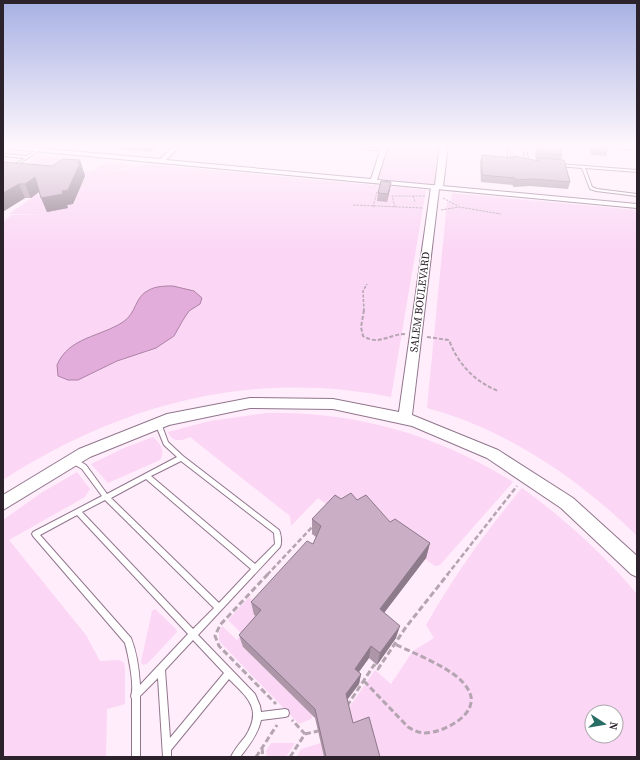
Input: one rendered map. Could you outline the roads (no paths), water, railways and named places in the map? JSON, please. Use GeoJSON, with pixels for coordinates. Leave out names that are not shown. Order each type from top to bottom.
{"type":"FeatureCollection","features":[{"type":"Feature","properties":{"kind":"street"},"geometry":{"type":"LineString","coordinates":[[367,180],[436,190],[637,206]]}},
{"type":"Feature","properties":{"kind":"street","name":"SALEM BOULEVARD"},"geometry":{"type":"LineString","coordinates":[[405,417],[432,209],[438,180]]}},
{"type":"Feature","properties":{"kind":"street"},"geometry":{"type":"LineString","coordinates":[[3,503],[31,483],[72,459],[118,437],[158,422],[209,409],[276,401],[310,401],[342,404],[405,417],[464,439],[524,472],[585,518],[637,568]]}},
{"type":"Feature","properties":{"kind":"lane"},"geometry":{"type":"LineString","coordinates":[[588,180],[591,188],[596,190],[637,195]]}},
{"type":"Feature","properties":{"kind":"lane"},"geometry":{"type":"LineString","coordinates":[[135,696],[278,544],[277,532],[181,458],[166,443],[158,422]]}},
{"type":"Feature","properties":{"kind":"lane"},"geometry":{"type":"LineString","coordinates":[[136,757],[133,657],[128,641],[35,534],[181,458]]}},
{"type":"Feature","properties":{"kind":"lane"},"geometry":{"type":"LineString","coordinates":[[72,459],[84,466],[106,497],[219,608]]}},
{"type":"Feature","properties":{"kind":"lane"},"geometry":{"type":"LineString","coordinates":[[147,476],[256,569]]}},
{"type":"Feature","properties":{"kind":"lane"},"geometry":{"type":"LineString","coordinates":[[78,512],[252,697],[258,716],[254,732],[235,757]]}},
{"type":"Feature","properties":{"kind":"lane"},"geometry":{"type":"LineString","coordinates":[[161,668],[166,753]]}},
{"type":"Feature","properties":{"kind":"lane"},"geometry":{"type":"LineString","coordinates":[[166,753],[229,673]]}},
{"type":"Feature","properties":{"kind":"lane"},"geometry":{"type":"LineString","coordinates":[[258,716],[284,713]]}}]}
